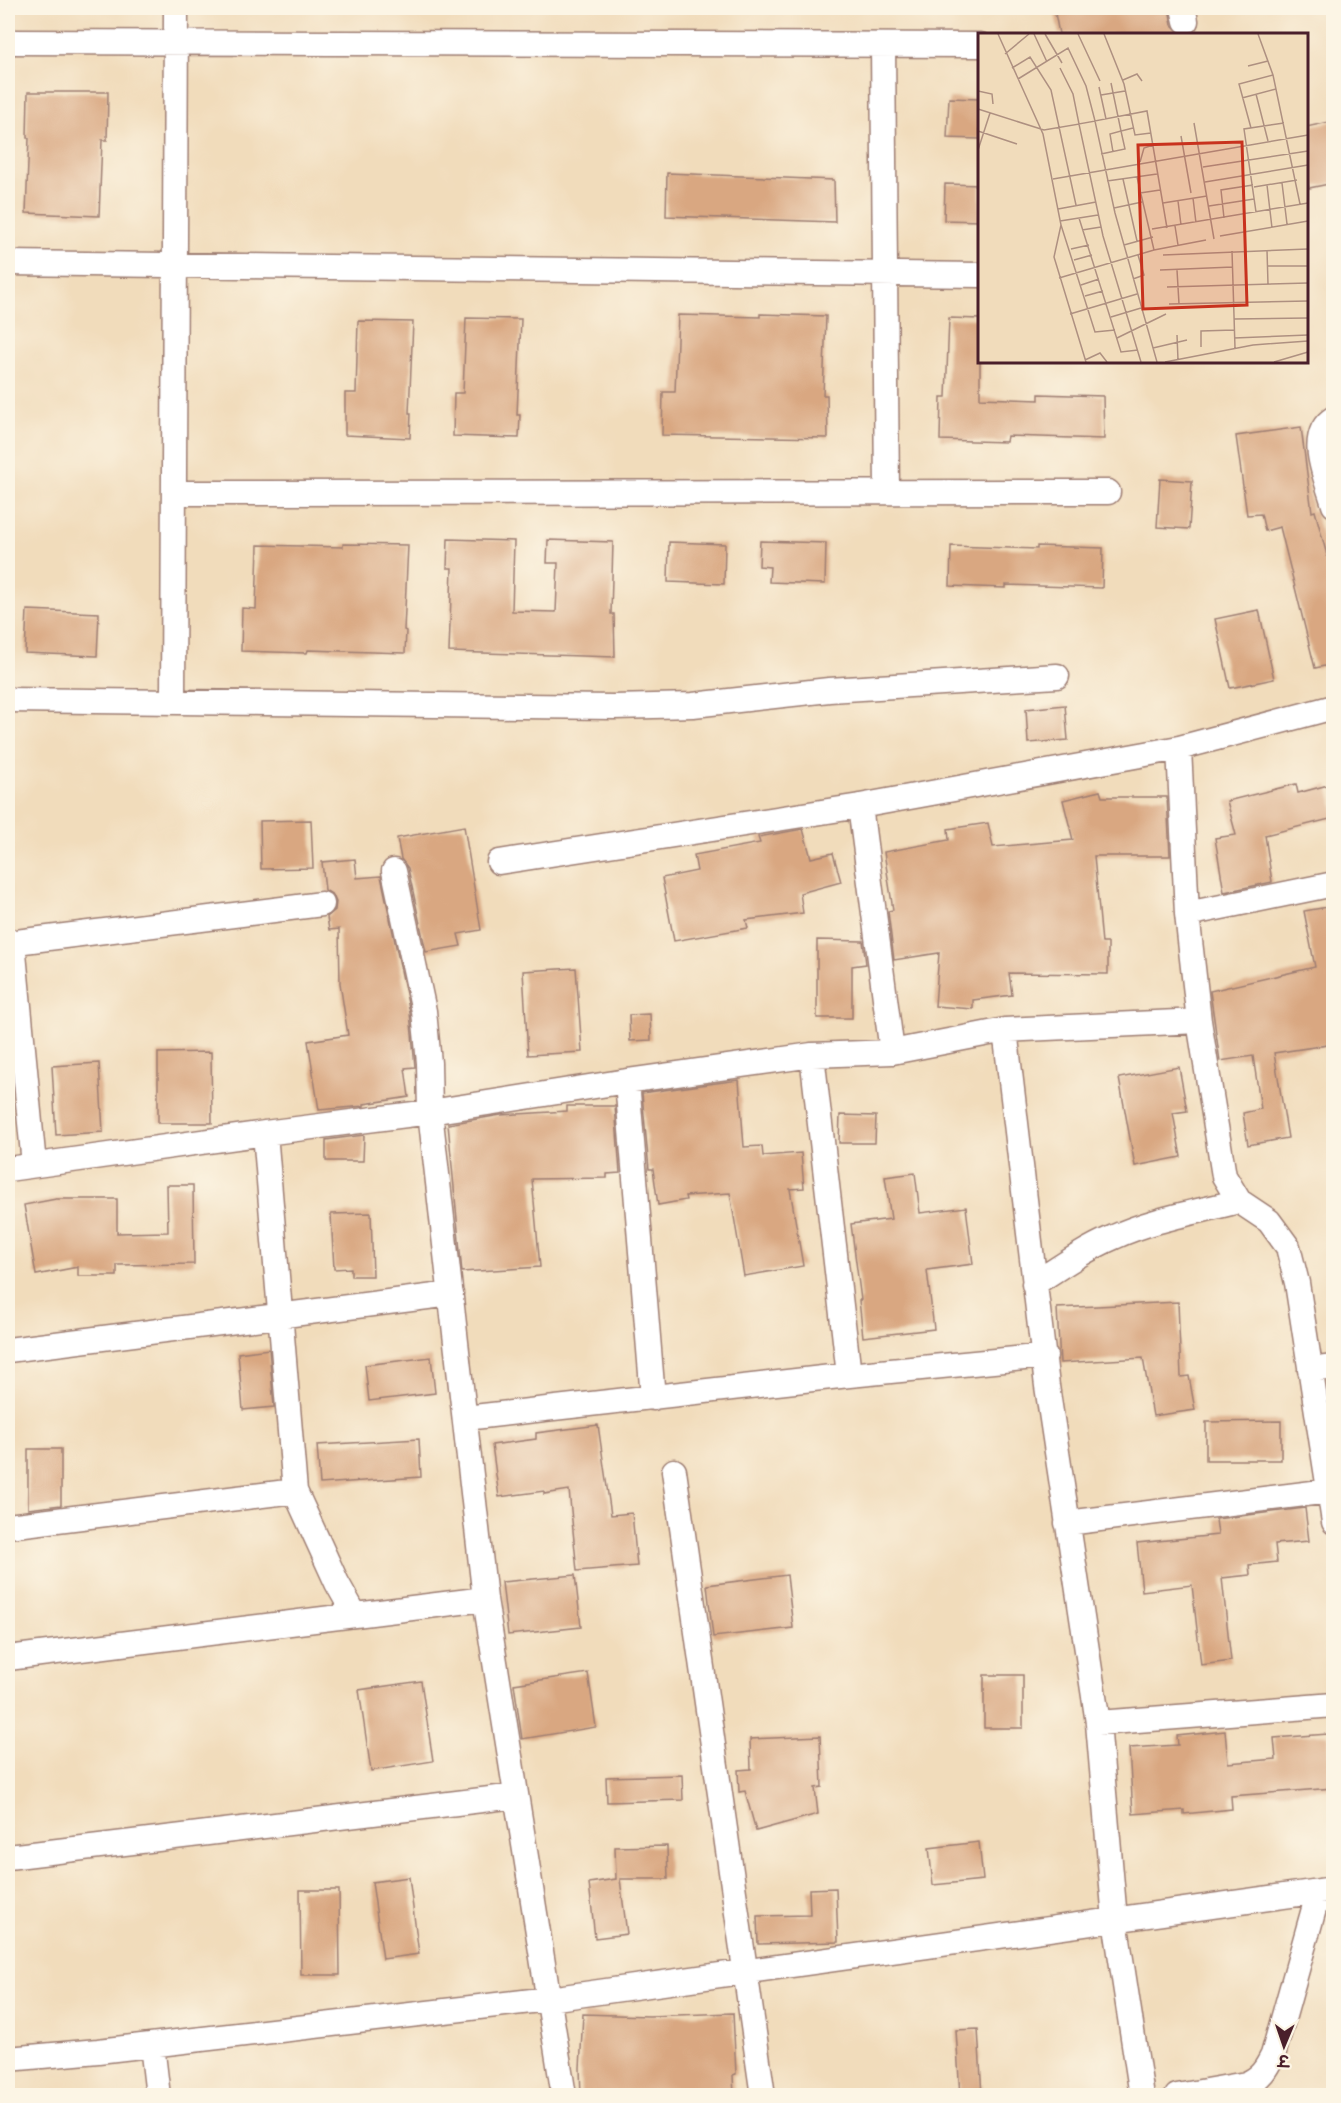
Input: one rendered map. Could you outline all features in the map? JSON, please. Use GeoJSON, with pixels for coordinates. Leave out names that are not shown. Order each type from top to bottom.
{"type":"FeatureCollection","features":[{"type":"Feature","properties":{"kind":"street"},"geometry":{"type":"LineString","coordinates":[[172,701],[176,8]]}},
{"type":"Feature","properties":{"kind":"street"},"geometry":{"type":"LineString","coordinates":[[8,42],[978,45]]}},
{"type":"Feature","properties":{"kind":"street"},"geometry":{"type":"LineString","coordinates":[[883,46],[887,492]]}},
{"type":"Feature","properties":{"kind":"street"},"geometry":{"type":"LineString","coordinates":[[8,263],[978,275]]}},
{"type":"Feature","properties":{"kind":"street"},"geometry":{"type":"LineString","coordinates":[[1334,418],[1321,432],[1318,448],[1334,505]]}},
{"type":"Feature","properties":{"kind":"street"},"geometry":{"type":"LineString","coordinates":[[174,494],[1108,492]]}},
{"type":"Feature","properties":{"kind":"street"},"geometry":{"type":"LineString","coordinates":[[8,700],[693,705],[829,690],[1057,676]]}},
{"type":"Feature","properties":{"kind":"street"},"geometry":{"type":"LineString","coordinates":[[499,862],[860,806],[1179,748],[1334,707]]}},
{"type":"Feature","properties":{"kind":"street"},"geometry":{"type":"LineString","coordinates":[[1179,748],[1187,914],[1199,1021],[1224,1176],[1239,1201],[1269,1221],[1288,1247],[1297,1283],[1334,1522]]}},
{"type":"Feature","properties":{"kind":"street"},"geometry":{"type":"LineString","coordinates":[[860,806],[892,1052]]}},
{"type":"Feature","properties":{"kind":"street"},"geometry":{"type":"LineString","coordinates":[[394,871],[424,1011],[429,1063],[430,1112],[485,1599],[564,2096]]}},
{"type":"Feature","properties":{"kind":"street"},"geometry":{"type":"LineString","coordinates":[[1187,914],[1334,884]]}},
{"type":"Feature","properties":{"kind":"street"},"geometry":{"type":"LineString","coordinates":[[34,1165],[10,943],[322,904]]}},
{"type":"Feature","properties":{"kind":"street"},"geometry":{"type":"LineString","coordinates":[[8,1168],[265,1132],[430,1112],[812,1055],[892,1052],[1005,1030],[1199,1021]]}},
{"type":"Feature","properties":{"kind":"street"},"geometry":{"type":"LineString","coordinates":[[1005,1030],[1034,1284],[1067,1523],[1098,1723],[1115,1920],[1142,2096]]}},
{"type":"Feature","properties":{"kind":"street"},"geometry":{"type":"LineString","coordinates":[[812,1055],[849,1375]]}},
{"type":"Feature","properties":{"kind":"street"},"geometry":{"type":"LineString","coordinates":[[627,1081],[653,1398]]}},
{"type":"Feature","properties":{"kind":"street"},"geometry":{"type":"LineString","coordinates":[[265,1132],[295,1491],[337,1583],[355,1615]]}},
{"type":"Feature","properties":{"kind":"street"},"geometry":{"type":"LineString","coordinates":[[1034,1284],[1114,1237],[1150,1224],[1239,1201]]}},
{"type":"Feature","properties":{"kind":"street"},"geometry":{"type":"LineString","coordinates":[[8,1350],[450,1294]]}},
{"type":"Feature","properties":{"kind":"street"},"geometry":{"type":"LineString","coordinates":[[465,1418],[849,1375],[1044,1356]]}},
{"type":"Feature","properties":{"kind":"street"},"geometry":{"type":"LineString","coordinates":[[1310,1371],[1334,1367]]}},
{"type":"Feature","properties":{"kind":"street"},"geometry":{"type":"LineString","coordinates":[[674,1471],[763,2096]]}},
{"type":"Feature","properties":{"kind":"street"},"geometry":{"type":"LineString","coordinates":[[8,1526],[295,1491]]}},
{"type":"Feature","properties":{"kind":"street"},"geometry":{"type":"LineString","coordinates":[[1067,1523],[1329,1491]]}},
{"type":"Feature","properties":{"kind":"street"},"geometry":{"type":"LineString","coordinates":[[8,1658],[485,1599]]}},
{"type":"Feature","properties":{"kind":"street"},"geometry":{"type":"LineString","coordinates":[[1098,1723],[1334,1705]]}},
{"type":"Feature","properties":{"kind":"street"},"geometry":{"type":"LineString","coordinates":[[8,1857],[515,1796]]}},
{"type":"Feature","properties":{"kind":"street"},"geometry":{"type":"LineString","coordinates":[[8,2059],[549,1999],[1326,1890],[1274,2055],[1266,2070],[1246,2084],[1177,2096]]}},
{"type":"Feature","properties":{"kind":"street"},"geometry":{"type":"LineString","coordinates":[[152,2044],[158,2096]]}},
{"type":"Feature","properties":{"kind":"building"},"geometry":{"type":"Polygon","coordinates":[[[1054,8],[1169,8],[1172,25],[1180,33],[1059,33],[1054,8]]]}},
{"type":"Feature","properties":{"kind":"building"},"geometry":{"type":"Polygon","coordinates":[[[28,92],[108,92],[107,140],[102,140],[99,216],[26,213],[28,92]]]}},
{"type":"Feature","properties":{"kind":"building"},"geometry":{"type":"Polygon","coordinates":[[[949,98],[978,99],[978,139],[947,138],[949,98]]]}},
{"type":"Feature","properties":{"kind":"building"},"geometry":{"type":"Polygon","coordinates":[[[1334,121],[1334,183],[1309,188],[1308,127],[1334,121]]]}},
{"type":"Feature","properties":{"kind":"building"},"geometry":{"type":"Polygon","coordinates":[[[667,173],[834,180],[835,222],[666,216],[667,173]]]}},
{"type":"Feature","properties":{"kind":"building"},"geometry":{"type":"Polygon","coordinates":[[[945,184],[978,185],[978,221],[944,220],[945,184]]]}},
{"type":"Feature","properties":{"kind":"building"},"geometry":{"type":"Polygon","coordinates":[[[760,314],[826,316],[823,395],[827,395],[828,438],[662,435],[663,392],[675,392],[678,315],[760,317],[760,314]]]}},
{"type":"Feature","properties":{"kind":"building"},"geometry":{"type":"Polygon","coordinates":[[[466,318],[521,319],[517,415],[520,415],[519,438],[453,436],[454,393],[463,393],[466,318]]]}},
{"type":"Feature","properties":{"kind":"building"},"geometry":{"type":"Polygon","coordinates":[[[949,318],[978,319],[980,398],[1039,400],[1039,394],[1103,396],[1104,439],[1007,436],[1006,442],[940,440],[941,397],[946,397],[949,318]]]}},
{"type":"Feature","properties":{"kind":"building"},"geometry":{"type":"Polygon","coordinates":[[[358,321],[413,322],[410,438],[345,435],[345,393],[356,393],[358,321]]]}},
{"type":"Feature","properties":{"kind":"building"},"geometry":{"type":"Polygon","coordinates":[[[1301,427],[1312,512],[1315,511],[1334,581],[1334,664],[1315,668],[1280,527],[1265,531],[1261,514],[1247,515],[1236,436],[1301,427]]]}},
{"type":"Feature","properties":{"kind":"building"},"geometry":{"type":"Polygon","coordinates":[[[1160,479],[1192,481],[1189,529],[1157,527],[1160,479]]]}},
{"type":"Feature","properties":{"kind":"building"},"geometry":{"type":"Polygon","coordinates":[[[448,539],[514,541],[512,611],[556,612],[558,563],[547,563],[548,540],[613,542],[611,614],[614,614],[615,657],[449,652],[452,568],[447,568],[448,539]]]}},
{"type":"Feature","properties":{"kind":"building"},"geometry":{"type":"Polygon","coordinates":[[[760,541],[826,543],[825,584],[769,582],[770,567],[759,566],[760,541]]]}},
{"type":"Feature","properties":{"kind":"building"},"geometry":{"type":"Polygon","coordinates":[[[669,542],[725,544],[724,584],[668,582],[669,542]]]}},
{"type":"Feature","properties":{"kind":"building"},"geometry":{"type":"Polygon","coordinates":[[[343,544],[408,545],[405,653],[308,650],[307,653],[241,651],[242,608],[256,609],[258,545],[343,547],[343,544]]]}},
{"type":"Feature","properties":{"kind":"building"},"geometry":{"type":"Polygon","coordinates":[[[951,546],[1037,549],[1037,546],[1103,548],[1102,588],[950,586],[951,546]]]}},
{"type":"Feature","properties":{"kind":"building"},"geometry":{"type":"Polygon","coordinates":[[[27,610],[99,613],[97,656],[25,653],[27,610]]]}},
{"type":"Feature","properties":{"kind":"building"},"geometry":{"type":"Polygon","coordinates":[[[1259,610],[1274,679],[1230,688],[1215,619],[1259,610]]]}},
{"type":"Feature","properties":{"kind":"building"},"geometry":{"type":"Polygon","coordinates":[[[1065,705],[1068,740],[1028,743],[1026,709],[1065,705]]]}},
{"type":"Feature","properties":{"kind":"building"},"geometry":{"type":"Polygon","coordinates":[[[1296,784],[1298,793],[1328,785],[1334,818],[1265,835],[1272,882],[1224,892],[1215,838],[1236,835],[1227,801],[1296,784]]]}},
{"type":"Feature","properties":{"kind":"building"},"geometry":{"type":"Polygon","coordinates":[[[1100,791],[1102,797],[1167,797],[1170,856],[1094,856],[1102,943],[1108,943],[1108,974],[1009,973],[1012,995],[973,1000],[973,1009],[935,1006],[939,953],[894,960],[888,911],[893,910],[884,852],[949,840],[948,829],[988,823],[993,847],[1073,840],[1063,800],[1100,791]]]}},
{"type":"Feature","properties":{"kind":"building"},"geometry":{"type":"Polygon","coordinates":[[[311,820],[313,868],[261,869],[260,821],[311,820]]]}},
{"type":"Feature","properties":{"kind":"building"},"geometry":{"type":"Polygon","coordinates":[[[464,826],[481,930],[458,934],[461,946],[426,952],[408,868],[401,859],[397,838],[464,826]]]}},
{"type":"Feature","properties":{"kind":"building"},"geometry":{"type":"Polygon","coordinates":[[[803,829],[811,858],[833,853],[841,882],[800,893],[803,913],[746,920],[748,928],[674,941],[662,878],[697,871],[694,855],[760,843],[758,837],[803,829]]]}},
{"type":"Feature","properties":{"kind":"building"},"geometry":{"type":"Polygon","coordinates":[[[355,859],[357,878],[381,876],[410,1013],[415,1067],[405,1068],[409,1097],[364,1104],[364,1106],[319,1110],[308,1041],[348,1035],[340,983],[339,929],[329,930],[327,917],[335,910],[336,902],[333,895],[325,890],[322,862],[355,859]]]}},
{"type":"Feature","properties":{"kind":"building"},"geometry":{"type":"Polygon","coordinates":[[[1334,906],[1334,1044],[1274,1053],[1288,1138],[1248,1145],[1243,1113],[1261,1109],[1253,1056],[1220,1061],[1210,991],[1315,967],[1304,911],[1334,906]]]}},
{"type":"Feature","properties":{"kind":"building"},"geometry":{"type":"Polygon","coordinates":[[[817,940],[863,941],[866,964],[852,966],[852,1018],[817,1018],[817,940]]]}},
{"type":"Feature","properties":{"kind":"building"},"geometry":{"type":"Polygon","coordinates":[[[576,968],[582,1052],[528,1055],[523,971],[576,968]]]}},
{"type":"Feature","properties":{"kind":"building"},"geometry":{"type":"Polygon","coordinates":[[[650,1014],[651,1040],[630,1041],[629,1015],[650,1014]]]}},
{"type":"Feature","properties":{"kind":"building"},"geometry":{"type":"Polygon","coordinates":[[[211,1052],[212,1123],[158,1123],[158,1053],[211,1052]]]}},
{"type":"Feature","properties":{"kind":"building"},"geometry":{"type":"Polygon","coordinates":[[[99,1063],[103,1132],[56,1135],[52,1066],[99,1063]]]}},
{"type":"Feature","properties":{"kind":"building"},"geometry":{"type":"Polygon","coordinates":[[[1179,1067],[1187,1111],[1173,1113],[1181,1157],[1135,1166],[1119,1078],[1179,1067]]]}},
{"type":"Feature","properties":{"kind":"building"},"geometry":{"type":"Polygon","coordinates":[[[739,1080],[744,1147],[762,1146],[763,1156],[801,1153],[804,1188],[790,1189],[803,1266],[744,1276],[730,1193],[685,1196],[686,1200],[658,1205],[653,1169],[649,1169],[642,1093],[739,1080]]]}},
{"type":"Feature","properties":{"kind":"building"},"geometry":{"type":"Polygon","coordinates":[[[567,1106],[615,1106],[620,1173],[607,1174],[607,1178],[532,1179],[540,1267],[462,1272],[448,1124],[501,1115],[567,1111],[567,1106]]]}},
{"type":"Feature","properties":{"kind":"building"},"geometry":{"type":"Polygon","coordinates":[[[840,1115],[876,1116],[875,1143],[839,1143],[840,1115]]]}},
{"type":"Feature","properties":{"kind":"building"},"geometry":{"type":"Polygon","coordinates":[[[364,1135],[363,1161],[326,1161],[326,1140],[364,1135]]]}},
{"type":"Feature","properties":{"kind":"building"},"geometry":{"type":"Polygon","coordinates":[[[915,1173],[920,1213],[966,1207],[973,1264],[927,1270],[934,1329],[863,1337],[859,1300],[861,1300],[851,1224],[891,1219],[885,1177],[915,1173]]]}},
{"type":"Feature","properties":{"kind":"building"},"geometry":{"type":"Polygon","coordinates":[[[167,1185],[193,1185],[194,1264],[117,1265],[117,1276],[78,1276],[78,1267],[36,1275],[24,1205],[56,1199],[117,1199],[117,1233],[168,1232],[167,1185]]]}},
{"type":"Feature","properties":{"kind":"building"},"geometry":{"type":"Polygon","coordinates":[[[371,1213],[373,1276],[351,1276],[351,1268],[334,1269],[331,1214],[371,1213]]]}},
{"type":"Feature","properties":{"kind":"building"},"geometry":{"type":"Polygon","coordinates":[[[1178,1302],[1181,1377],[1189,1376],[1195,1410],[1153,1416],[1143,1358],[1060,1363],[1057,1308],[1178,1302]]]}},
{"type":"Feature","properties":{"kind":"building"},"geometry":{"type":"Polygon","coordinates":[[[269,1349],[274,1407],[243,1410],[238,1353],[269,1349]]]}},
{"type":"Feature","properties":{"kind":"building"},"geometry":{"type":"Polygon","coordinates":[[[431,1357],[435,1393],[369,1401],[365,1365],[431,1357]]]}},
{"type":"Feature","properties":{"kind":"building"},"geometry":{"type":"Polygon","coordinates":[[[1281,1421],[1281,1460],[1206,1460],[1206,1422],[1281,1421]]]}},
{"type":"Feature","properties":{"kind":"building"},"geometry":{"type":"Polygon","coordinates":[[[598,1425],[611,1515],[632,1513],[637,1566],[577,1571],[569,1490],[499,1497],[492,1445],[536,1439],[536,1433],[598,1425]]]}},
{"type":"Feature","properties":{"kind":"building"},"geometry":{"type":"Polygon","coordinates":[[[419,1439],[421,1477],[320,1484],[317,1445],[419,1439]]]}},
{"type":"Feature","properties":{"kind":"building"},"geometry":{"type":"Polygon","coordinates":[[[28,1449],[61,1449],[61,1505],[28,1509],[28,1449]]]}},
{"type":"Feature","properties":{"kind":"building"},"geometry":{"type":"Polygon","coordinates":[[[1305,1508],[1309,1541],[1275,1544],[1277,1562],[1249,1565],[1250,1575],[1222,1578],[1231,1661],[1201,1665],[1192,1585],[1142,1591],[1137,1543],[1218,1535],[1216,1519],[1305,1508]]]}},
{"type":"Feature","properties":{"kind":"building"},"geometry":{"type":"Polygon","coordinates":[[[575,1575],[581,1627],[508,1635],[502,1582],[575,1575]]]}},
{"type":"Feature","properties":{"kind":"building"},"geometry":{"type":"Polygon","coordinates":[[[787,1575],[793,1628],[713,1637],[707,1585],[787,1575]]]}},
{"type":"Feature","properties":{"kind":"building"},"geometry":{"type":"Polygon","coordinates":[[[588,1673],[596,1727],[522,1739],[514,1684],[588,1673]]]}},
{"type":"Feature","properties":{"kind":"building"},"geometry":{"type":"Polygon","coordinates":[[[984,1675],[1023,1675],[1023,1728],[984,1728],[984,1675]]]}},
{"type":"Feature","properties":{"kind":"building"},"geometry":{"type":"Polygon","coordinates":[[[421,1681],[433,1761],[371,1771],[359,1690],[421,1681]]]}},
{"type":"Feature","properties":{"kind":"building"},"geometry":{"type":"Polygon","coordinates":[[[1225,1731],[1228,1763],[1276,1759],[1274,1738],[1328,1734],[1333,1788],[1231,1796],[1232,1809],[1184,1814],[1184,1810],[1133,1814],[1129,1748],[1178,1745],[1177,1736],[1225,1731]]]}},
{"type":"Feature","properties":{"kind":"building"},"geometry":{"type":"Polygon","coordinates":[[[820,1736],[822,1787],[815,1788],[818,1814],[756,1831],[745,1791],[739,1792],[738,1770],[751,1769],[750,1739],[820,1736]]]}},
{"type":"Feature","properties":{"kind":"building"},"geometry":{"type":"Polygon","coordinates":[[[682,1775],[683,1800],[607,1802],[606,1777],[682,1775]]]}},
{"type":"Feature","properties":{"kind":"building"},"geometry":{"type":"Polygon","coordinates":[[[979,1842],[983,1880],[933,1885],[929,1848],[979,1842]]]}},
{"type":"Feature","properties":{"kind":"building"},"geometry":{"type":"Polygon","coordinates":[[[667,1846],[668,1879],[620,1879],[627,1934],[595,1938],[589,1883],[616,1879],[615,1847],[667,1846]]]}},
{"type":"Feature","properties":{"kind":"building"},"geometry":{"type":"Polygon","coordinates":[[[409,1877],[419,1954],[383,1959],[372,1882],[409,1877]]]}},
{"type":"Feature","properties":{"kind":"building"},"geometry":{"type":"Polygon","coordinates":[[[836,1888],[838,1942],[758,1944],[757,1916],[810,1915],[809,1889],[836,1888]]]}},
{"type":"Feature","properties":{"kind":"building"},"geometry":{"type":"Polygon","coordinates":[[[300,1890],[339,1890],[340,1975],[301,1975],[300,1890]]]}},
{"type":"Feature","properties":{"kind":"building"},"geometry":{"type":"Polygon","coordinates":[[[733,2013],[736,2074],[733,2075],[734,2096],[581,2096],[583,2014],[649,2016],[733,2013]]]}},
{"type":"Feature","properties":{"kind":"building"},"geometry":{"type":"Polygon","coordinates":[[[978,2029],[982,2096],[960,2096],[956,2030],[978,2029]]]}}]}
